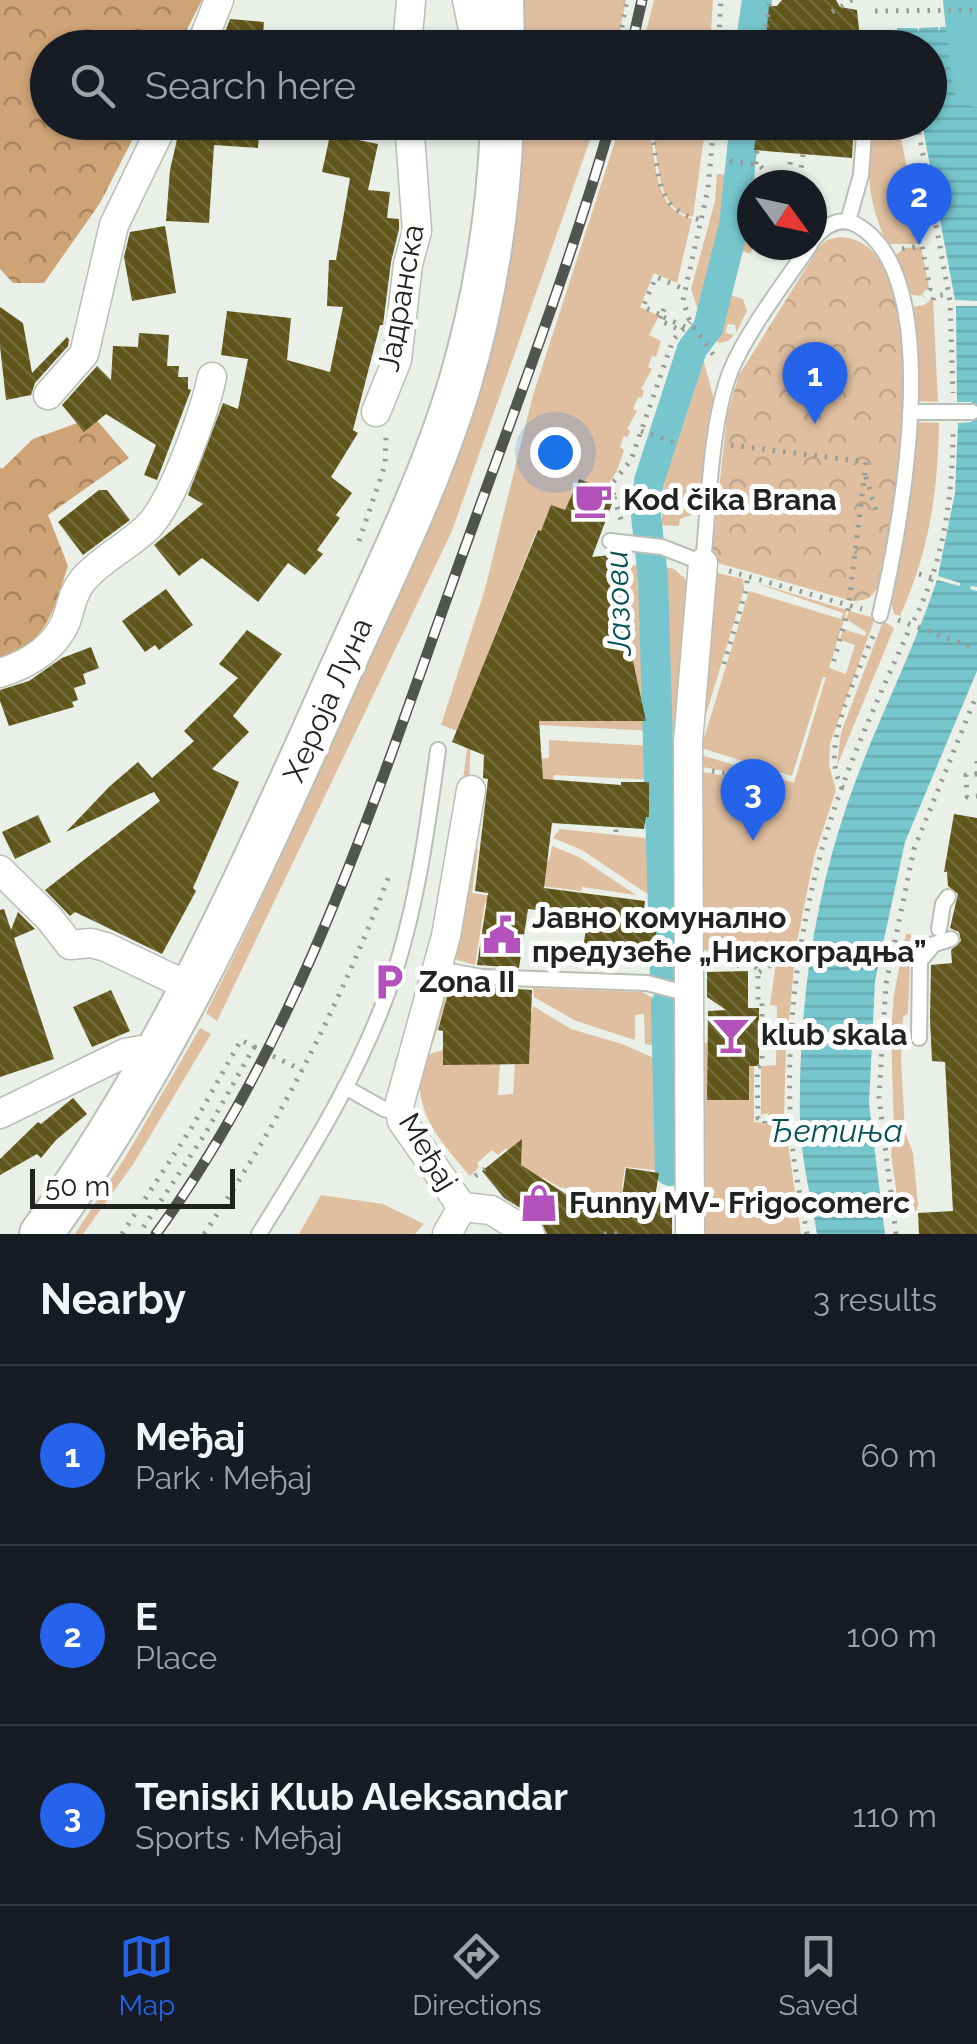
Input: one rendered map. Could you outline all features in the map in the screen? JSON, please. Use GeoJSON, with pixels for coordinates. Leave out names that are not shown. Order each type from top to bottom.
{"type":"FeatureCollection","features":[{"type":"Feature","properties":{"kind":"main road"},"geometry":{"type":"LineString","coordinates":[[502,0],[503,30]]}},
{"type":"Feature","properties":{"kind":"main road","name":"Хероја Луна"},"geometry":{"type":"LineString","coordinates":[[40,1234],[94,1158],[192,988],[266,837],[437,448],[459,386],[483,290],[495,218],[501,140]]}},
{"type":"Feature","properties":{"kind":"street"},"geometry":{"type":"LineString","coordinates":[[207,30],[219,0]]}},
{"type":"Feature","properties":{"kind":"street"},"geometry":{"type":"LineString","coordinates":[[408,30],[411,0]]}},
{"type":"Feature","properties":{"kind":"street"},"geometry":{"type":"LineString","coordinates":[[467,0],[473,30]]}},
{"type":"Feature","properties":{"kind":"street"},"geometry":{"type":"LineString","coordinates":[[48,395],[84,354],[114,225],[155,140]]}},
{"type":"Feature","properties":{"kind":"street","name":"Јадранска"},"geometry":{"type":"LineString","coordinates":[[381,400],[397,360],[416,230],[410,140]]}},
{"type":"Feature","properties":{"kind":"street"},"geometry":{"type":"LineString","coordinates":[[0,673],[50,646],[61,633],[80,583],[134,540],[160,512],[192,438],[212,376]]}},
{"type":"Feature","properties":{"kind":"street"},"geometry":{"type":"LineString","coordinates":[[690,1234],[688,742],[703,563]]}},
{"type":"Feature","properties":{"kind":"street","name":"Међај"},"geometry":{"type":"LineString","coordinates":[[472,784],[438,969],[404,1080],[400,1114],[462,1207],[491,1210],[530,1234]]}},
{"type":"Feature","properties":{"kind":"street"},"geometry":{"type":"LineString","coordinates":[[0,870],[49,918],[70,945],[90,943],[106,948],[192,988]]}},
{"type":"Feature","properties":{"kind":"street"},"geometry":{"type":"LineString","coordinates":[[0,1114],[124,1052],[156,1054]]}},
{"type":"Feature","properties":{"kind":"street"},"geometry":{"type":"LineString","coordinates":[[447,1234],[462,1207]]}},
{"type":"Feature","properties":{"kind":"lane"},"geometry":{"type":"LineString","coordinates":[[848,222],[861,175],[864,140]]}},
{"type":"Feature","properties":{"kind":"lane"},"geometry":{"type":"LineString","coordinates":[[827,226],[848,222],[872,237],[900,288],[908,336],[910,412],[904,496],[880,617]]}},
{"type":"Feature","properties":{"kind":"lane"},"geometry":{"type":"LineString","coordinates":[[610,541],[662,547],[703,563],[719,414],[730,372],[800,260]]}},
{"type":"Feature","properties":{"kind":"lane"},"geometry":{"type":"LineString","coordinates":[[910,412],[972,412]]}},
{"type":"Feature","properties":{"kind":"lane"},"geometry":{"type":"LineString","coordinates":[[259,1234],[344,1087],[376,1022],[402,947],[426,833],[438,750]]}},
{"type":"Feature","properties":{"kind":"lane"},"geometry":{"type":"LineString","coordinates":[[919,1038],[920,961],[945,934],[943,904],[948,897]]}},
{"type":"Feature","properties":{"kind":"lane"},"geometry":{"type":"LineString","coordinates":[[438,969],[482,977],[646,983],[650,991],[690,994]]}},
{"type":"Feature","properties":{"kind":"lane"},"geometry":{"type":"LineString","coordinates":[[344,1087],[400,1114]]}},
{"type":"Feature","properties":{"kind":"path"},"geometry":{"type":"LineString","coordinates":[[621,30],[627,0]]}},
{"type":"Feature","properties":{"kind":"path"},"geometry":{"type":"LineString","coordinates":[[719,30],[721,0]]}},
{"type":"Feature","properties":{"kind":"path"},"geometry":{"type":"LineString","coordinates":[[766,30],[770,0]]}},
{"type":"Feature","properties":{"kind":"path"},"geometry":{"type":"LineString","coordinates":[[832,12],[852,0]]}},
{"type":"Feature","properties":{"kind":"path"},"geometry":{"type":"LineString","coordinates":[[868,0],[875,11],[874,24]]}},
{"type":"Feature","properties":{"kind":"path"},"geometry":{"type":"LineString","coordinates":[[875,11],[977,10]]}},
{"type":"Feature","properties":{"kind":"path"},"geometry":{"type":"LineString","coordinates":[[653,140],[667,203],[684,216],[701,220]]}},
{"type":"Feature","properties":{"kind":"path"},"geometry":{"type":"LineString","coordinates":[[686,327],[684,290],[701,220],[712,140]]}},
{"type":"Feature","properties":{"kind":"path"},"geometry":{"type":"LineString","coordinates":[[914,620],[933,578],[950,492],[953,412],[949,294],[920,140]]}},
{"type":"Feature","properties":{"kind":"path"},"geometry":{"type":"LineString","coordinates":[[753,164],[757,150]]}},
{"type":"Feature","properties":{"kind":"path"},"geometry":{"type":"LineString","coordinates":[[789,170],[791,154]]}},
{"type":"Feature","properties":{"kind":"path"},"geometry":{"type":"LineString","coordinates":[[801,170],[802,154]]}},
{"type":"Feature","properties":{"kind":"path"},"geometry":{"type":"LineString","coordinates":[[733,161],[764,170]]}},
{"type":"Feature","properties":{"kind":"path"},"geometry":{"type":"LineString","coordinates":[[917,218],[935,215]]}},
{"type":"Feature","properties":{"kind":"path"},"geometry":{"type":"LineString","coordinates":[[892,256],[905,248],[922,246],[933,300],[934,296],[949,294]]}},
{"type":"Feature","properties":{"kind":"path"},"geometry":{"type":"LineString","coordinates":[[684,290],[672,289],[656,278],[643,307],[661,313],[659,320],[695,330],[706,346]]}},
{"type":"Feature","properties":{"kind":"path"},"geometry":{"type":"LineString","coordinates":[[919,300],[930,289]]}},
{"type":"Feature","properties":{"kind":"path"},"geometry":{"type":"LineString","coordinates":[[607,490],[631,460],[673,340],[686,327]]}},
{"type":"Feature","properties":{"kind":"path"},"geometry":{"type":"LineString","coordinates":[[356,549],[385,465],[381,400]]}},
{"type":"Feature","properties":{"kind":"path"},"geometry":{"type":"LineString","coordinates":[[641,431],[672,442]]}},
{"type":"Feature","properties":{"kind":"path"},"geometry":{"type":"LineString","coordinates":[[716,443],[866,462],[848,606],[832,664]]}},
{"type":"Feature","properties":{"kind":"path"},"geometry":{"type":"LineString","coordinates":[[703,563],[747,579],[898,620],[977,649]]}},
{"type":"Feature","properties":{"kind":"path"},"geometry":{"type":"LineString","coordinates":[[919,574],[933,578]]}},
{"type":"Feature","properties":{"kind":"path"},"geometry":{"type":"LineString","coordinates":[[724,672],[747,579]]}},
{"type":"Feature","properties":{"kind":"path"},"geometry":{"type":"LineString","coordinates":[[843,788],[834,769],[834,742],[880,617]]}},
{"type":"Feature","properties":{"kind":"path"},"geometry":{"type":"LineString","coordinates":[[807,1234],[791,1128],[794,1013],[815,877],[843,788],[910,630]]}},
{"type":"Feature","properties":{"kind":"path"},"geometry":{"type":"LineString","coordinates":[[977,753],[977,774],[966,775],[967,797],[977,796]]}},
{"type":"Feature","properties":{"kind":"path"},"geometry":{"type":"LineString","coordinates":[[702,769],[779,783]]}},
{"type":"Feature","properties":{"kind":"path"},"geometry":{"type":"LineString","coordinates":[[204,1234],[250,1165],[302,1070],[347,978],[390,873]]}},
{"type":"Feature","properties":{"kind":"path"},"geometry":{"type":"LineString","coordinates":[[712,959],[739,966],[755,955],[772,951],[770,966],[758,972]]}},
{"type":"Feature","properties":{"kind":"path"},"geometry":{"type":"LineString","coordinates":[[728,964],[732,954],[739,954],[758,972],[762,1064],[758,1068],[758,1118],[766,1118],[765,1123]]}},
{"type":"Feature","properties":{"kind":"path"},"geometry":{"type":"LineString","coordinates":[[125,1233],[182,1144],[241,1040],[302,1070]]}},
{"type":"Feature","properties":{"kind":"path"},"geometry":{"type":"LineString","coordinates":[[139,1234],[195,1152],[254,1047]]}},
{"type":"Feature","properties":{"kind":"path"},"geometry":{"type":"LineString","coordinates":[[182,1144],[195,1152]]}},
{"type":"Feature","properties":{"kind":"path"},"geometry":{"type":"LineString","coordinates":[[604,1234],[618,1234]]}},
{"type":"Feature","properties":{"kind":"green space"},"geometry":{"type":"Polygon","coordinates":[[[0,0],[202,0],[187,30],[30,30],[30,140],[132,140],[100,203],[44,283],[13,283],[0,269],[0,0]]]}},
{"type":"Feature","properties":{"kind":"green space"},"geometry":{"type":"Polygon","coordinates":[[[523,0],[626,0],[620,30],[523,30],[523,0]]]}},
{"type":"Feature","properties":{"kind":"green space"},"geometry":{"type":"Polygon","coordinates":[[[654,0],[713,0],[711,30],[646,30],[654,0]]]}},
{"type":"Feature","properties":{"kind":"green space"},"geometry":{"type":"Polygon","coordinates":[[[521,140],[590,140],[452,531],[217,1021],[206,1013],[329,751],[468,428],[493,347],[517,208],[521,140]]]}},
{"type":"Feature","properties":{"kind":"green space"},"geometry":{"type":"Polygon","coordinates":[[[616,140],[651,140],[662,192],[678,213],[692,219],[677,283],[654,273],[640,307],[659,316],[649,335],[661,341],[648,367],[652,369],[641,389],[642,398],[638,397],[633,409],[637,411],[627,429],[628,437],[624,436],[620,447],[624,450],[617,471],[605,489],[578,479],[566,511],[541,531],[537,530],[464,713],[471,736],[469,787],[462,787],[469,735],[441,725],[485,589],[533,395],[616,140]]]}},
{"type":"Feature","properties":{"kind":"green space"},"geometry":{"type":"Polygon","coordinates":[[[654,140],[704,140],[693,217],[670,203],[660,178],[654,140]]]}},
{"type":"Feature","properties":{"kind":"green space"},"geometry":{"type":"Polygon","coordinates":[[[870,140],[901,140],[922,244],[887,244],[875,212],[870,140]]]}},
{"type":"Feature","properties":{"kind":"green space"},"geometry":{"type":"Polygon","coordinates":[[[717,174],[733,175],[724,238],[700,316],[691,289],[715,201],[717,174]]]}},
{"type":"Feature","properties":{"kind":"green space"},"geometry":{"type":"Polygon","coordinates":[[[840,237],[868,248],[888,274],[899,311],[904,355],[902,446],[888,555],[879,586],[866,599],[855,601],[718,563],[712,556],[727,415],[739,375],[811,260],[827,260],[827,240],[840,237]]]}},
{"type":"Feature","properties":{"kind":"green space"},"geometry":{"type":"Polygon","coordinates":[[[737,239],[737,257],[727,294],[743,299],[747,311],[736,333],[735,325],[728,324],[725,333],[734,335],[718,343],[714,327],[737,239]]]}},
{"type":"Feature","properties":{"kind":"green space"},"geometry":{"type":"Polygon","coordinates":[[[921,247],[929,287],[920,296],[908,294],[896,255],[905,248],[921,247]]]}},
{"type":"Feature","properties":{"kind":"green space"},"geometry":{"type":"Polygon","coordinates":[[[933,298],[938,402],[917,401],[911,307],[924,305],[933,298]]]}},
{"type":"Feature","properties":{"kind":"green space"},"geometry":{"type":"Polygon","coordinates":[[[704,362],[714,400],[703,500],[693,514],[680,519],[679,526],[661,525],[665,476],[704,362]]]}},
{"type":"Feature","properties":{"kind":"green space"},"geometry":{"type":"Polygon","coordinates":[[[94,417],[129,458],[48,515],[68,566],[58,596],[39,634],[29,644],[0,657],[0,467],[33,439],[94,417]]]}},
{"type":"Feature","properties":{"kind":"green space"},"geometry":{"type":"Polygon","coordinates":[[[917,422],[939,423],[937,474],[925,545],[900,616],[894,614],[891,601],[908,512],[917,422]]]}},
{"type":"Feature","properties":{"kind":"green space"},"geometry":{"type":"Polygon","coordinates":[[[624,565],[646,566],[653,731],[539,725],[539,721],[646,720],[613,576],[624,565]]]}},
{"type":"Feature","properties":{"kind":"green space"},"geometry":{"type":"Polygon","coordinates":[[[661,566],[674,569],[691,584],[681,733],[665,733],[661,566]]]}},
{"type":"Feature","properties":{"kind":"green space"},"geometry":{"type":"Polygon","coordinates":[[[717,573],[743,579],[744,589],[701,731],[717,573]]]}},
{"type":"Feature","properties":{"kind":"green space"},"geometry":{"type":"Polygon","coordinates":[[[750,581],[847,610],[829,668],[846,674],[855,645],[840,640],[843,629],[865,636],[866,632],[846,619],[849,611],[875,618],[830,744],[829,765],[836,790],[814,857],[796,947],[784,1116],[801,1234],[702,1234],[703,1043],[707,1043],[707,1100],[749,1100],[749,1066],[754,1066],[754,1122],[769,1123],[768,1113],[761,1115],[761,1066],[776,1065],[777,1006],[770,1005],[778,948],[756,947],[755,953],[727,951],[725,958],[703,949],[702,772],[778,785],[780,781],[702,767],[701,755],[794,783],[826,677],[792,776],[701,748],[749,591],[841,619],[843,613],[750,581]]]}},
{"type":"Feature","properties":{"kind":"green space"},"geometry":{"type":"Polygon","coordinates":[[[883,621],[894,628],[837,766],[841,733],[883,621]]]}},
{"type":"Feature","properties":{"kind":"green space"},"geometry":{"type":"Polygon","coordinates":[[[549,740],[653,746],[653,780],[554,775],[551,804],[518,781],[538,759],[549,758],[549,740]]]}},
{"type":"Feature","properties":{"kind":"green space"},"geometry":{"type":"Polygon","coordinates":[[[560,829],[653,839],[656,896],[582,850],[553,838],[560,829]]]}},
{"type":"Feature","properties":{"kind":"green space"},"geometry":{"type":"Polygon","coordinates":[[[552,846],[579,857],[636,895],[541,886],[530,909],[485,902],[475,965],[457,960],[450,953],[471,848],[478,849],[472,893],[532,902],[539,860],[549,861],[552,846]]]}},
{"type":"Feature","properties":{"kind":"green space"},"geometry":{"type":"Polygon","coordinates":[[[906,934],[911,934],[908,1013],[903,1017],[901,1059],[905,1132],[913,1153],[918,1204],[917,1210],[900,1217],[891,1154],[891,1032],[906,934]]]}},
{"type":"Feature","properties":{"kind":"green space"},"geometry":{"type":"Polygon","coordinates":[[[447,980],[494,986],[494,1007],[532,1012],[533,1006],[571,1029],[661,1061],[664,1171],[625,1167],[624,1197],[595,1224],[600,1194],[559,1187],[544,1178],[529,1176],[506,1148],[498,1155],[492,1150],[477,1163],[479,1167],[470,1176],[437,1135],[424,1108],[420,1057],[443,1050],[500,1063],[498,1095],[513,1094],[515,1063],[450,987],[433,1043],[427,1049],[447,980]]]}},
{"type":"Feature","properties":{"kind":"green space"},"geometry":{"type":"Polygon","coordinates":[[[533,988],[642,992],[659,1001],[660,1047],[645,1044],[644,1014],[635,1015],[635,1040],[576,1021],[534,997],[533,988]]]}},
{"type":"Feature","properties":{"kind":"green space"},"geometry":{"type":"Polygon","coordinates":[[[200,1028],[211,1034],[134,1163],[83,1234],[75,1234],[126,1156],[200,1028]]]}},
{"type":"Feature","properties":{"kind":"green space"},"geometry":{"type":"Polygon","coordinates":[[[321,1195],[383,1204],[424,1224],[415,1234],[299,1234],[321,1195]]]}},
{"type":"Feature","properties":{"kind":"water"},"geometry":{"type":"Polygon","coordinates":[[[977,26],[977,301],[955,300],[925,140],[947,140],[947,30],[940,27],[977,26]]]}},
{"type":"Feature","properties":{"kind":"water","name":"Ђетиња"},"geometry":{"type":"Polygon","coordinates":[[[956,306],[977,306],[977,587],[970,589],[977,591],[977,671],[905,842],[875,981],[869,1104],[885,1234],[817,1234],[800,1121],[802,1039],[810,958],[836,838],[870,744],[937,580],[960,586],[938,576],[955,493],[958,423],[972,422],[972,402],[957,402],[956,306]]]}},
{"type":"Feature","properties":{"kind":"building"},"geometry":{"type":"Polygon","coordinates":[[[782,0],[836,0],[840,7],[857,10],[859,30],[767,30],[769,6],[777,6],[782,0]]]}},
{"type":"Feature","properties":{"kind":"building"},"geometry":{"type":"Polygon","coordinates":[[[230,19],[264,22],[263,30],[226,30],[230,19]]]}},
{"type":"Feature","properties":{"kind":"building"},"geometry":{"type":"Polygon","coordinates":[[[177,140],[259,140],[258,148],[214,145],[209,223],[166,221],[177,140]]]}},
{"type":"Feature","properties":{"kind":"building"},"geometry":{"type":"Polygon","coordinates":[[[329,140],[378,144],[368,190],[390,192],[387,218],[399,219],[399,229],[383,325],[353,430],[358,433],[331,477],[352,493],[317,550],[323,554],[305,575],[288,563],[258,602],[202,558],[179,576],[154,545],[203,504],[188,495],[223,403],[238,409],[248,359],[221,355],[227,311],[291,318],[287,360],[330,372],[343,307],[327,306],[329,260],[336,260],[350,178],[322,172],[329,140]]]}},
{"type":"Feature","properties":{"kind":"building"},"geometry":{"type":"Polygon","coordinates":[[[755,140],[853,140],[852,158],[754,150],[755,140]]]}},
{"type":"Feature","properties":{"kind":"building"},"geometry":{"type":"Polygon","coordinates":[[[165,226],[176,293],[132,301],[124,257],[130,232],[165,226]]]}},
{"type":"Feature","properties":{"kind":"building"},"geometry":{"type":"Polygon","coordinates":[[[0,307],[23,323],[32,373],[69,339],[68,346],[35,383],[31,395],[6,400],[0,307]]]}},
{"type":"Feature","properties":{"kind":"building"},"geometry":{"type":"Polygon","coordinates":[[[139,333],[169,335],[167,366],[179,366],[178,377],[188,377],[191,390],[157,480],[144,475],[156,445],[106,414],[84,432],[62,405],[97,366],[111,380],[113,346],[138,347],[139,333]]]}},
{"type":"Feature","properties":{"kind":"building"},"geometry":{"type":"Polygon","coordinates":[[[579,479],[616,493],[592,557],[610,555],[646,721],[539,721],[543,779],[621,785],[649,782],[649,817],[644,829],[552,823],[544,888],[645,901],[642,927],[656,929],[657,965],[643,956],[643,962],[582,955],[588,916],[528,909],[519,968],[477,965],[488,893],[475,891],[488,779],[483,778],[484,755],[452,742],[538,530],[541,531],[551,505],[565,510],[579,479]]]}},
{"type":"Feature","properties":{"kind":"building"},"geometry":{"type":"Polygon","coordinates":[[[99,490],[107,490],[130,520],[83,555],[58,522],[99,490]]]}},
{"type":"Feature","properties":{"kind":"building"},"geometry":{"type":"Polygon","coordinates":[[[166,589],[193,625],[159,650],[155,645],[145,652],[122,621],[166,589]]]}},
{"type":"Feature","properties":{"kind":"building"},"geometry":{"type":"Polygon","coordinates":[[[247,630],[282,654],[233,716],[249,732],[212,769],[239,782],[193,888],[196,891],[162,954],[75,912],[70,916],[45,890],[160,801],[154,792],[66,832],[138,762],[152,778],[194,741],[184,731],[238,678],[219,664],[247,630]]]}},
{"type":"Feature","properties":{"kind":"building"},"geometry":{"type":"Polygon","coordinates":[[[91,647],[99,668],[83,674],[86,684],[74,688],[78,700],[72,702],[74,707],[9,726],[0,690],[29,681],[62,658],[91,647]]]}},
{"type":"Feature","properties":{"kind":"building"},"geometry":{"type":"Polygon","coordinates":[[[954,814],[977,818],[977,1234],[919,1234],[918,1213],[953,1211],[945,1062],[932,1061],[930,1019],[931,965],[952,963],[951,950],[961,941],[959,932],[950,928],[958,894],[948,886],[944,872],[954,814]]]}},
{"type":"Feature","properties":{"kind":"building"},"geometry":{"type":"Polygon","coordinates":[[[38,815],[51,842],[15,859],[2,832],[38,815]]]}},
{"type":"Feature","properties":{"kind":"building"},"geometry":{"type":"Polygon","coordinates":[[[4,909],[11,930],[18,912],[35,929],[14,938],[54,1059],[0,1077],[0,910],[4,909]]]}},
{"type":"Feature","properties":{"kind":"building"},"geometry":{"type":"Polygon","coordinates":[[[748,971],[748,1008],[759,1008],[759,1066],[749,1066],[749,1100],[707,1100],[708,1011],[726,1010],[707,997],[707,972],[748,971]]]}},
{"type":"Feature","properties":{"kind":"building"},"geometry":{"type":"Polygon","coordinates":[[[450,986],[473,993],[474,986],[532,990],[529,1064],[443,1065],[443,1031],[438,1030],[450,986]]]}},
{"type":"Feature","properties":{"kind":"building"},"geometry":{"type":"Polygon","coordinates":[[[111,990],[130,1031],[92,1047],[73,1007],[111,990]]]}},
{"type":"Feature","properties":{"kind":"building"},"geometry":{"type":"Polygon","coordinates":[[[73,1098],[87,1114],[41,1158],[37,1154],[0,1175],[0,1159],[38,1122],[41,1124],[73,1098]]]}},
{"type":"Feature","properties":{"kind":"building"},"geometry":{"type":"Polygon","coordinates":[[[522,1139],[521,1165],[575,1200],[577,1190],[622,1198],[626,1168],[659,1173],[655,1197],[672,1199],[672,1234],[547,1234],[540,1220],[504,1198],[482,1171],[522,1139]]]}},
{"type":"Feature","properties":{"kind":"waterway","name":"Јазови"},"geometry":{"type":"LineString","coordinates":[[753,30],[757,0]]}},
{"type":"Feature","properties":{"kind":"waterway","name":"Ђетиња"},"geometry":{"type":"LineString","coordinates":[[968,0],[977,82]]}},
{"type":"Feature","properties":{"kind":"waterway","name":"Јазови"},"geometry":{"type":"LineString","coordinates":[[665,977],[653,577],[646,516],[649,481],[692,349],[708,328],[734,225],[743,140]]}},
{"type":"Feature","properties":{"kind":"waterway","name":"Јазови"},"geometry":{"type":"LineString","coordinates":[[666,1004],[670,1171]]}},
{"type":"Feature","properties":{"kind":"railway"},"geometry":{"type":"LineString","coordinates":[[635,30],[642,0]]}},
{"type":"Feature","properties":{"kind":"railway"},"geometry":{"type":"LineString","coordinates":[[156,1234],[251,1081],[328,919],[393,751],[535,353],[605,140]]}},
{"type":"Feature","properties":{"kind":"place","name":"E"},"geometry":{"type":"Point","coordinates":[919,245]}},
{"type":"Feature","properties":{"kind":"place","name":"Међај"},"geometry":{"type":"Point","coordinates":[815,424]}},
{"type":"Feature","properties":{"kind":"place","name":"Kod čika Brana"},"geometry":{"type":"Point","coordinates":[593,500]}},
{"type":"Feature","properties":{"kind":"place","name":"Teniski Klub Aleksandar"},"geometry":{"type":"Point","coordinates":[753,841]}},
{"type":"Feature","properties":{"kind":"place","name":"Јавно комунално предузеће „Нискоградња”"},"geometry":{"type":"Point","coordinates":[502,935]}},
{"type":"Feature","properties":{"kind":"place","name":"Zona II"},"geometry":{"type":"Point","coordinates":[389,982]}},
{"type":"Feature","properties":{"kind":"place","name":"klub skala"},"geometry":{"type":"Point","coordinates":[731,1035]}},
{"type":"Feature","properties":{"kind":"place","name":"Funny MV- Frigocomerc"},"geometry":{"type":"Point","coordinates":[539,1203]}}]}
